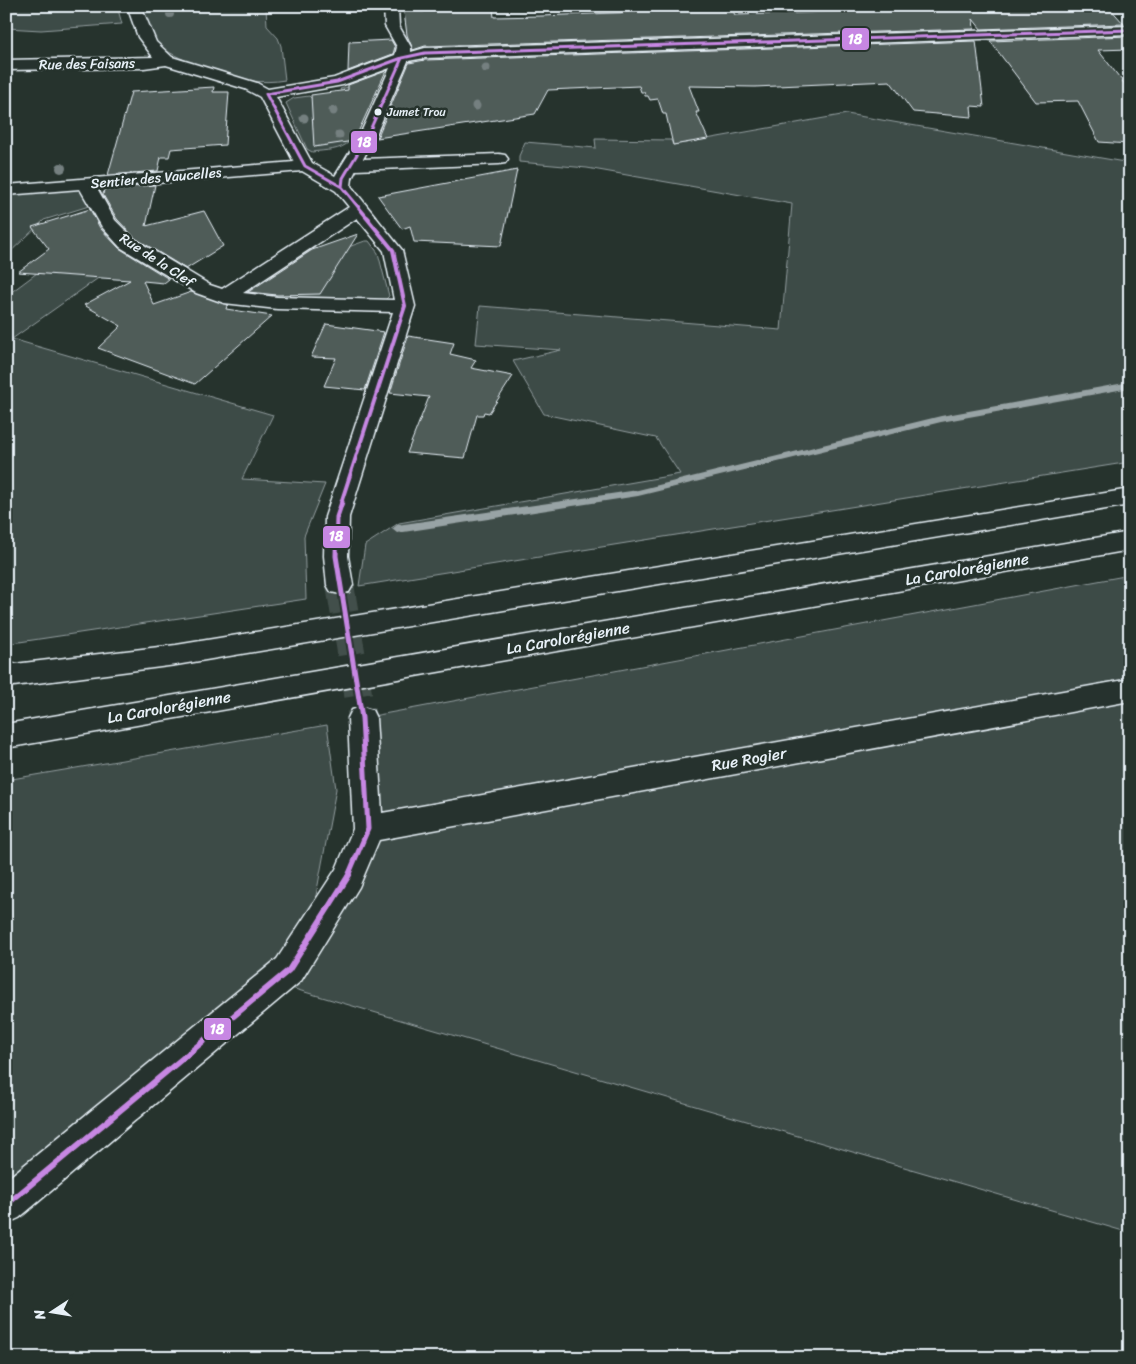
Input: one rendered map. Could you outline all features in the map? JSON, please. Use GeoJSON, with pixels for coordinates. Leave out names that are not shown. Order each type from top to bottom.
{"type":"FeatureCollection","features":[{"type":"Feature","properties":{"kind":"main road"},"geometry":{"type":"LineString","coordinates":[[134,6],[142,31],[152,49],[167,60],[252,86],[266,94],[305,166],[342,187],[393,250],[405,306],[337,517],[336,556],[340,585]]}},
{"type":"Feature","properties":{"kind":"main road"},"geometry":{"type":"LineString","coordinates":[[342,187],[344,178],[366,139],[402,58],[404,47],[392,26],[391,6]]}},
{"type":"Feature","properties":{"kind":"main road"},"geometry":{"type":"LineString","coordinates":[[266,94],[337,82],[402,58],[425,53],[1130,30]]}},
{"type":"Feature","properties":{"kind":"main road","name":"Rue des Faisans"},"geometry":{"type":"LineString","coordinates":[[6,65],[144,63],[167,60]]}},
{"type":"Feature","properties":{"kind":"main road"},"geometry":{"type":"LineString","coordinates":[[351,165],[499,159]]}},
{"type":"Feature","properties":{"kind":"main road","name":"Sentier des Vaucelles"},"geometry":{"type":"LineString","coordinates":[[6,190],[305,166]]}},
{"type":"Feature","properties":{"kind":"main road","name":"Rue de la Clef"},"geometry":{"type":"LineString","coordinates":[[86,184],[108,224],[116,234],[127,243],[203,290],[224,297],[277,303],[405,306]]}},
{"type":"Feature","properties":{"kind":"main road"},"geometry":{"type":"LineString","coordinates":[[224,297],[360,208]]}},
{"type":"Feature","properties":{"kind":"main road"},"geometry":{"type":"LineString","coordinates":[[6,676],[176,655],[1130,497]]}},
{"type":"Feature","properties":{"kind":"main road","name":"La Carolorégienne"},"geometry":{"type":"LineString","coordinates":[[6,736],[1130,541]]}},
{"type":"Feature","properties":{"kind":"main road","name":"Rue Rogier"},"geometry":{"type":"LineString","coordinates":[[368,829],[1130,690]]}},
{"type":"Feature","properties":{"kind":"main road"},"geometry":{"type":"LineString","coordinates":[[6,1205],[289,970],[348,877],[368,829],[362,718]]}},
{"type":"Feature","properties":{"kind":"shaded area"},"geometry":{"type":"Polygon","coordinates":[[[6,6],[117,6],[122,24],[41,30],[6,28],[6,6]]]}},
{"type":"Feature","properties":{"kind":"shaded area"},"geometry":{"type":"Polygon","coordinates":[[[195,6],[266,6],[267,26],[278,38],[281,46],[285,80],[255,81],[229,76],[191,63],[161,47],[152,36],[143,13],[195,6]]]}},
{"type":"Feature","properties":{"kind":"shaded area"},"geometry":{"type":"Polygon","coordinates":[[[373,81],[350,141],[342,147],[332,150],[312,152],[307,149],[286,103],[294,98],[309,96],[312,99],[343,94],[340,89],[373,81]]]}},
{"type":"Feature","properties":{"kind":"shaded area"},"geometry":{"type":"Polygon","coordinates":[[[847,114],[1130,163],[1130,462],[359,586],[365,545],[399,523],[680,474],[656,438],[544,414],[513,361],[561,350],[476,344],[480,306],[781,330],[792,204],[587,168],[519,162],[519,156],[525,142],[596,148],[595,139],[671,140],[673,145],[847,114]]]}},
{"type":"Feature","properties":{"kind":"shaded area"},"geometry":{"type":"Polygon","coordinates":[[[80,188],[89,206],[44,220],[6,256],[6,193],[80,188]]]}},
{"type":"Feature","properties":{"kind":"shaded area"},"geometry":{"type":"Polygon","coordinates":[[[369,241],[378,253],[389,296],[385,300],[275,297],[263,295],[260,290],[261,285],[314,248],[323,256],[369,241]]]}},
{"type":"Feature","properties":{"kind":"shaded area"},"geometry":{"type":"Polygon","coordinates":[[[72,247],[104,274],[12,339],[273,415],[242,479],[325,484],[304,536],[306,599],[6,644],[6,296],[72,247]]]}},
{"type":"Feature","properties":{"kind":"shaded area"},"geometry":{"type":"Polygon","coordinates":[[[1130,575],[1130,1233],[274,983],[6,1196],[6,780],[327,725],[336,789],[314,906],[368,829],[362,718],[1130,575]]]}},
{"type":"Feature","properties":{"kind":"building"},"geometry":{"type":"Polygon","coordinates":[[[649,6],[720,6],[721,10],[733,11],[735,15],[965,8],[964,6],[1108,6],[1124,24],[981,29],[973,19],[974,29],[425,46],[413,50],[407,35],[404,12],[424,12],[425,9],[493,9],[494,17],[542,16],[636,12],[635,10],[650,9],[649,6]]]}},
{"type":"Feature","properties":{"kind":"building"},"geometry":{"type":"Polygon","coordinates":[[[1130,36],[1130,49],[1098,50],[1130,91],[1129,144],[1099,142],[1078,101],[1036,102],[990,41],[1130,36]]]}},
{"type":"Feature","properties":{"kind":"building"},"geometry":{"type":"Polygon","coordinates":[[[391,40],[395,47],[393,54],[348,71],[349,42],[391,40]]]}},
{"type":"Feature","properties":{"kind":"building"},"geometry":{"type":"Polygon","coordinates":[[[976,41],[984,107],[971,106],[972,117],[913,112],[890,81],[755,87],[689,86],[699,112],[696,112],[708,139],[673,145],[666,114],[663,114],[658,99],[650,100],[648,96],[645,96],[644,92],[641,92],[639,86],[548,90],[535,114],[377,138],[409,63],[425,60],[976,41]]]}},
{"type":"Feature","properties":{"kind":"building"},"geometry":{"type":"Polygon","coordinates":[[[386,71],[354,141],[314,147],[311,95],[348,90],[348,85],[386,71]]]}},
{"type":"Feature","properties":{"kind":"building"},"geometry":{"type":"Polygon","coordinates":[[[214,87],[213,92],[229,92],[225,145],[171,149],[169,157],[161,157],[158,171],[108,175],[131,92],[214,87]]]}},
{"type":"Feature","properties":{"kind":"building"},"geometry":{"type":"Polygon","coordinates":[[[517,170],[501,246],[414,242],[410,226],[402,229],[378,196],[517,170]]]}},
{"type":"Feature","properties":{"kind":"building"},"geometry":{"type":"Polygon","coordinates":[[[155,185],[146,226],[204,211],[223,246],[186,269],[135,238],[117,219],[103,195],[104,189],[155,185]]]}},
{"type":"Feature","properties":{"kind":"building"},"geometry":{"type":"Polygon","coordinates":[[[90,209],[100,228],[119,248],[169,279],[164,283],[143,281],[154,305],[191,292],[229,305],[226,309],[272,316],[195,384],[98,348],[121,326],[84,305],[130,280],[18,272],[49,249],[32,227],[90,209]]]}},
{"type":"Feature","properties":{"kind":"building"},"geometry":{"type":"Polygon","coordinates":[[[358,234],[320,294],[277,295],[248,292],[312,250],[358,234]]]}},
{"type":"Feature","properties":{"kind":"building"},"geometry":{"type":"Polygon","coordinates":[[[326,324],[384,332],[365,390],[324,386],[336,358],[311,357],[326,324]]]}},
{"type":"Feature","properties":{"kind":"building"},"geometry":{"type":"Polygon","coordinates":[[[408,336],[454,343],[450,354],[476,360],[471,368],[513,376],[489,413],[484,412],[483,415],[477,415],[465,458],[407,453],[429,397],[390,393],[408,336]]]}},
{"type":"Feature","properties":{"kind":"waterway"},"geometry":{"type":"LineString","coordinates":[[397,529],[638,493],[941,419],[1130,385]]}},
{"type":"Feature","properties":{"kind":"tunnel"},"geometry":{"type":"LineString","coordinates":[[340,585],[362,718]]}},
{"type":"Feature","properties":{"kind":"transit line","name":"18"},"geometry":{"type":"LineString","coordinates":[[6,1205],[289,970],[348,877],[368,829],[362,718],[336,556],[337,517],[405,306],[393,250],[342,187],[305,166],[266,94],[337,82],[402,58],[425,53],[1130,30]]}},
{"type":"Feature","properties":{"kind":"transit line","name":"18"},"geometry":{"type":"LineString","coordinates":[[369,219],[342,187],[343,178],[366,139],[402,58]]}},
{"type":"Feature","properties":{"kind":"place","name":"Jumet Trou"},"geometry":{"type":"Point","coordinates":[378,112]}}]}
